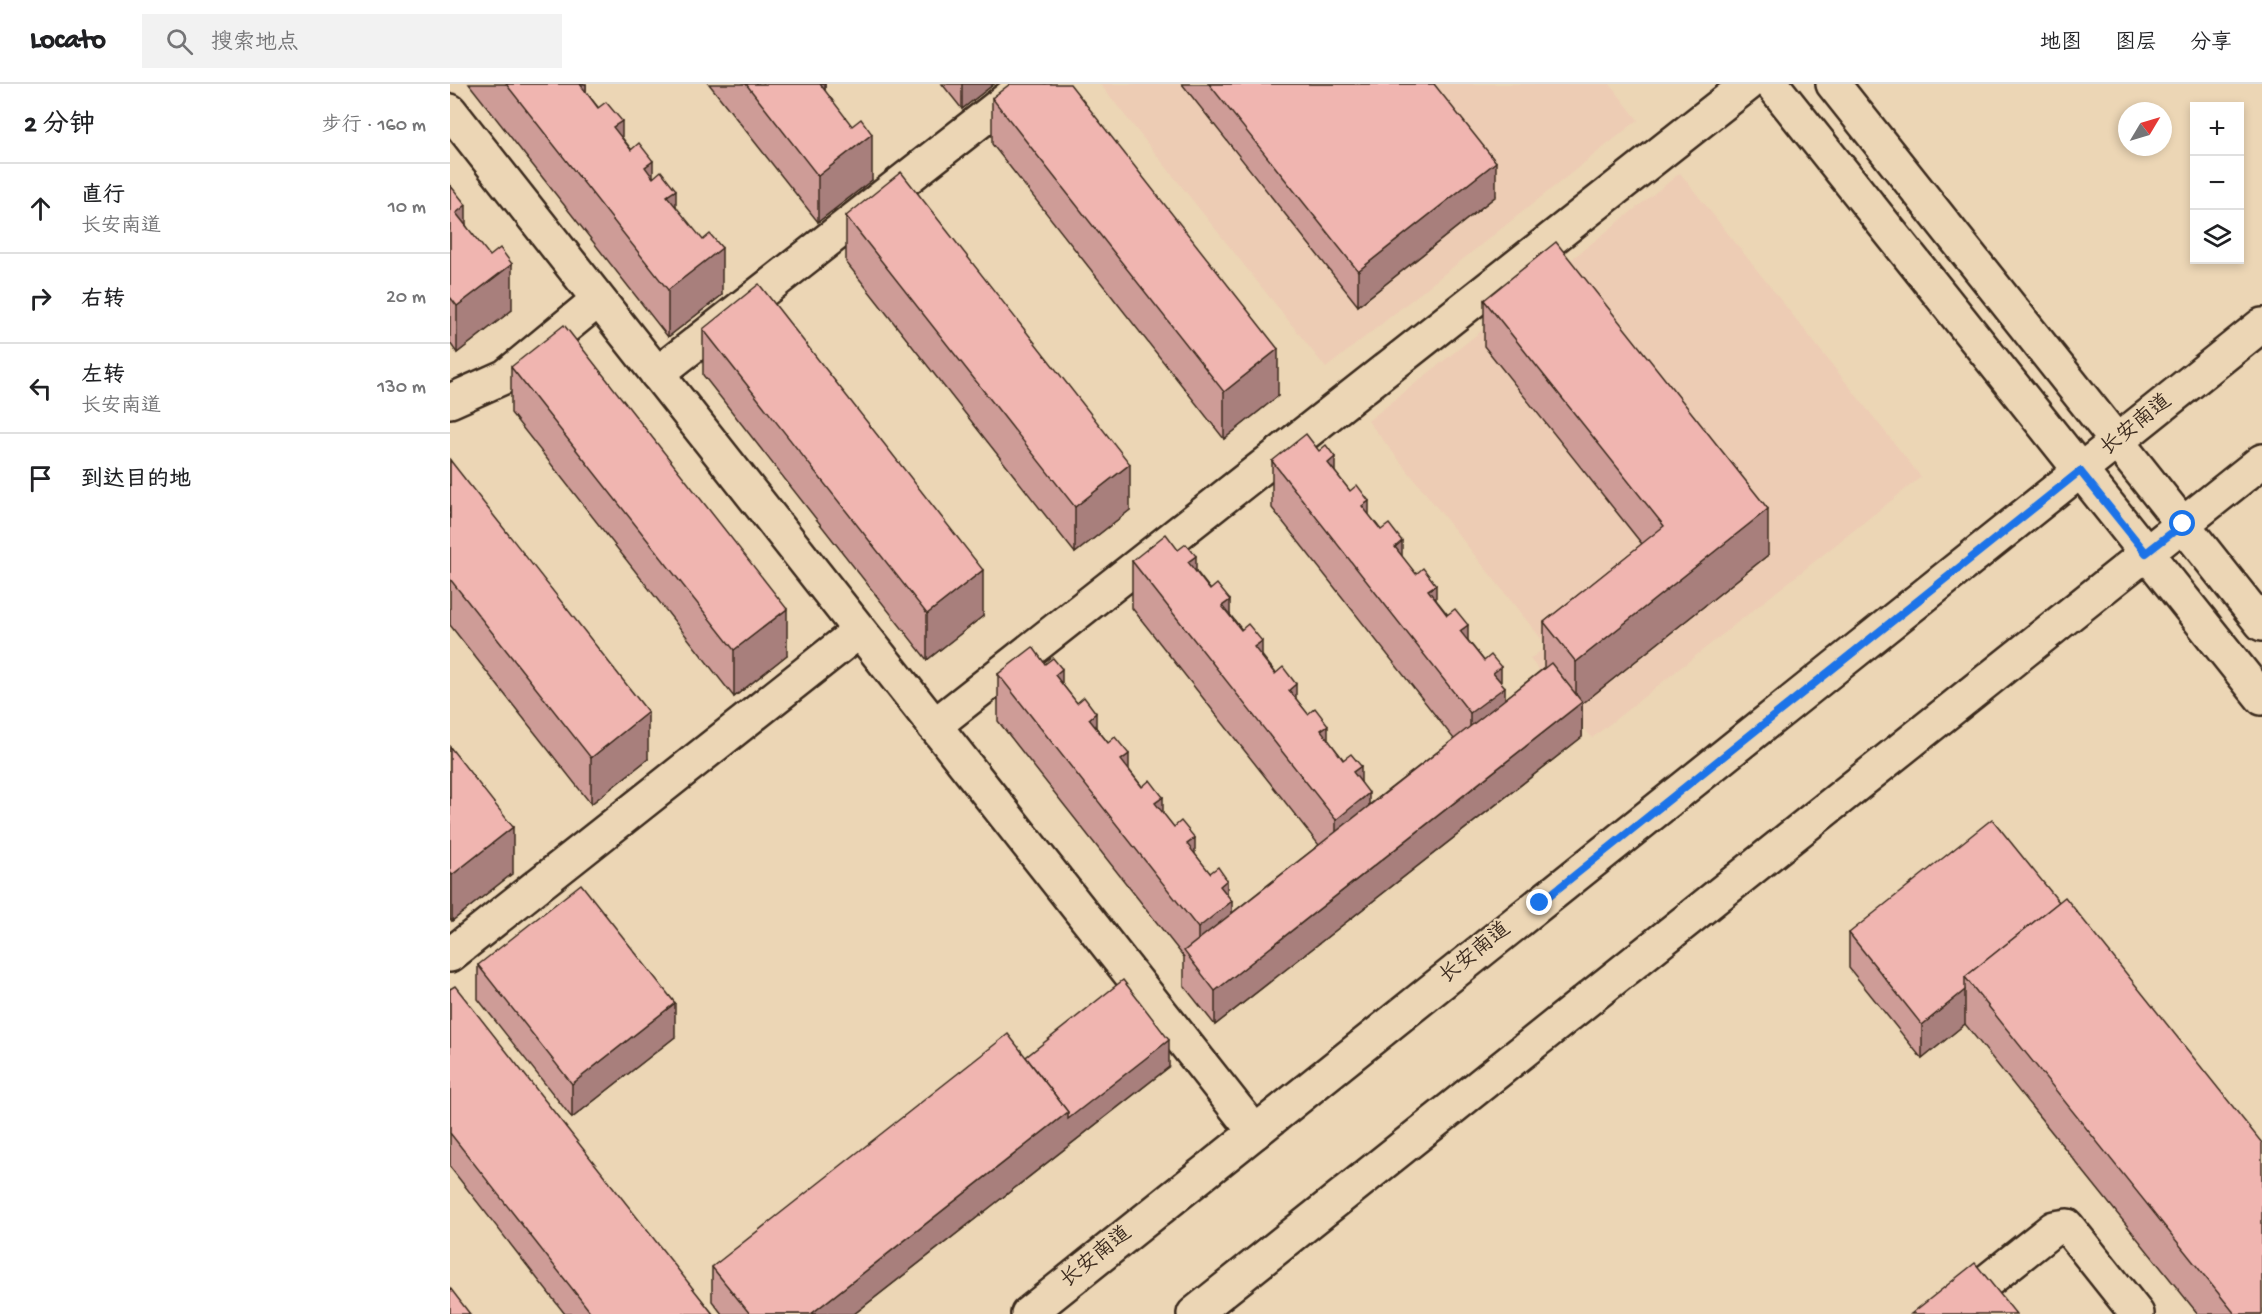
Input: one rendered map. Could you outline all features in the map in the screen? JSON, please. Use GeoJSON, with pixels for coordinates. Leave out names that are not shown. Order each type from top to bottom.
{"type":"FeatureCollection","features":[{"type":"Feature","properties":{"kind":"main road"},"geometry":{"type":"LineString","coordinates":[[657,374],[1026,84]]}},
{"type":"Feature","properties":{"kind":"main road"},"geometry":{"type":"LineString","coordinates":[[934,726],[1748,84]]}},
{"type":"Feature","properties":{"kind":"main road"},"geometry":{"type":"LineString","coordinates":[[1772,84],[2262,698]]}},
{"type":"Feature","properties":{"kind":"main road"},"geometry":{"type":"LineString","coordinates":[[1833,84],[2262,624]]}},
{"type":"Feature","properties":{"kind":"main road"},"geometry":{"type":"LineString","coordinates":[[450,111],[1255,1132]]}},
{"type":"Feature","properties":{"kind":"main road"},"geometry":{"type":"LineString","coordinates":[[450,401],[506,376],[598,300]]}},
{"type":"Feature","properties":{"kind":"main road","name":"长安南道"},"geometry":{"type":"LineString","coordinates":[[1028,1314],[2262,326]]}},
{"type":"Feature","properties":{"kind":"main road"},"geometry":{"type":"LineString","coordinates":[[1194,1314],[2262,461]]}},
{"type":"Feature","properties":{"kind":"main road"},"geometry":{"type":"LineString","coordinates":[[450,955],[859,631]]}},
{"type":"Feature","properties":{"kind":"main road"},"geometry":{"type":"LineString","coordinates":[[1946,1314],[2054,1228],[2067,1226],[2137,1314]]}},
{"type":"Feature","properties":{"kind":"shaded area"},"geometry":{"type":"Polygon","coordinates":[[[1100,84],[1610,84],[1638,120],[1326,368],[1100,84]]]}},
{"type":"Feature","properties":{"kind":"shaded area"},"geometry":{"type":"Polygon","coordinates":[[[1680,173],[1921,477],[1592,738],[1530,659],[1547,646],[1368,421],[1680,173]]]}},
{"type":"Feature","properties":{"kind":"building"},"geometry":{"type":"Polygon","coordinates":[[[506,84],[580,84],[598,108],[606,102],[622,121],[613,127],[631,150],[639,143],[653,161],[645,167],[653,178],[661,171],[676,190],[667,196],[703,240],[710,234],[722,248],[668,290],[506,84]]]}},
{"type":"Feature","properties":{"kind":"building"},"geometry":{"type":"Polygon","coordinates":[[[746,84],[820,84],[852,126],[861,119],[872,134],[818,176],[746,84]]]}},
{"type":"Feature","properties":{"kind":"building"},"geometry":{"type":"Polygon","coordinates":[[[1010,84],[1070,84],[1278,349],[1224,392],[992,98],[1010,84]]]}},
{"type":"Feature","properties":{"kind":"building"},"geometry":{"type":"Polygon","coordinates":[[[1209,84],[1434,84],[1496,162],[1358,271],[1209,84]]]}},
{"type":"Feature","properties":{"kind":"building"},"geometry":{"type":"Polygon","coordinates":[[[901,172],[1130,464],[1075,507],[846,216],[901,172]]]}},
{"type":"Feature","properties":{"kind":"building"},"geometry":{"type":"Polygon","coordinates":[[[450,185],[466,205],[456,213],[490,256],[500,248],[512,264],[457,306],[450,297],[450,185]]]}},
{"type":"Feature","properties":{"kind":"building"},"geometry":{"type":"Polygon","coordinates":[[[1556,242],[1768,509],[1576,662],[1544,622],[1664,526],[1484,300],[1556,242]]]}},
{"type":"Feature","properties":{"kind":"building"},"geometry":{"type":"Polygon","coordinates":[[[759,284],[983,570],[927,614],[703,329],[759,284]]]}},
{"type":"Feature","properties":{"kind":"building"},"geometry":{"type":"Polygon","coordinates":[[[564,325],[787,609],[734,650],[511,367],[564,325]]]}},
{"type":"Feature","properties":{"kind":"building"},"geometry":{"type":"Polygon","coordinates":[[[1306,434],[1319,451],[1326,445],[1335,457],[1328,463],[1350,491],[1357,485],[1369,501],[1362,506],[1381,530],[1389,524],[1402,541],[1395,547],[1416,574],[1423,568],[1436,585],[1428,590],[1447,615],[1455,609],[1468,625],[1460,631],[1484,661],[1491,655],[1501,667],[1493,673],[1505,687],[1470,713],[1272,461],[1306,434]]]}},
{"type":"Feature","properties":{"kind":"building"},"geometry":{"type":"Polygon","coordinates":[[[450,460],[648,712],[591,758],[450,579],[450,460]]]}},
{"type":"Feature","properties":{"kind":"building"},"geometry":{"type":"Polygon","coordinates":[[[1166,534],[1178,550],[1186,544],[1196,556],[1188,562],[1210,590],[1217,584],[1230,600],[1222,606],[1241,630],[1248,624],[1262,641],[1254,647],[1275,674],[1283,667],[1296,684],[1289,690],[1308,714],[1315,708],[1328,725],[1321,730],[1343,760],[1351,754],[1361,766],[1353,772],[1369,793],[1336,820],[1132,561],[1166,534]]]}},
{"type":"Feature","properties":{"kind":"building"},"geometry":{"type":"Polygon","coordinates":[[[1033,647],[1045,664],[1053,658],[1062,669],[1055,675],[1077,703],[1084,697],[1096,713],[1089,719],[1108,743],[1115,737],[1129,754],[1121,760],[1142,787],[1150,780],[1163,797],[1155,803],[1174,827],[1181,821],[1195,838],[1187,844],[1210,873],[1218,867],[1227,880],[1220,886],[1232,901],[1198,928],[998,674],[1033,647]]]}},
{"type":"Feature","properties":{"kind":"building"},"geometry":{"type":"Polygon","coordinates":[[[1551,663],[1582,702],[1215,991],[1184,951],[1551,663]]]}},
{"type":"Feature","properties":{"kind":"building"},"geometry":{"type":"Polygon","coordinates":[[[450,747],[513,827],[452,875],[450,872],[450,747]]]}},
{"type":"Feature","properties":{"kind":"building"},"geometry":{"type":"Polygon","coordinates":[[[1992,819],[2059,902],[1965,977],[1965,990],[1922,1025],[1849,933],[1992,819]]]}},
{"type":"Feature","properties":{"kind":"building"},"geometry":{"type":"Polygon","coordinates":[[[581,884],[675,1003],[572,1084],[478,965],[581,884]]]}},
{"type":"Feature","properties":{"kind":"building"},"geometry":{"type":"Polygon","coordinates":[[[2065,897],[2262,1143],[2262,1314],[2235,1314],[1965,977],[2065,897]]]}},
{"type":"Feature","properties":{"kind":"building"},"geometry":{"type":"Polygon","coordinates":[[[1123,980],[1169,1040],[1068,1119],[1068,1112],[1026,1057],[1123,980]]]}},
{"type":"Feature","properties":{"kind":"building"},"geometry":{"type":"Polygon","coordinates":[[[455,986],[713,1314],[592,1314],[450,1133],[450,989],[455,986]]]}},
{"type":"Feature","properties":{"kind":"building"},"geometry":{"type":"Polygon","coordinates":[[[1008,1034],[1068,1112],[811,1314],[750,1314],[712,1267],[1008,1034]]]}},
{"type":"Feature","properties":{"kind":"building"},"geometry":{"type":"Polygon","coordinates":[[[1975,1263],[2016,1314],[1911,1314],[1975,1263]]]}},
{"type":"Feature","properties":{"kind":"building"},"geometry":{"type":"Polygon","coordinates":[[[450,1288],[470,1314],[450,1314],[450,1288]]]}},
{"type":"Feature","properties":{"kind":"route"},"geometry":{"type":"LineString","coordinates":[[1540,903],[2080,471],[2146,553],[2183,524]]}}]}
